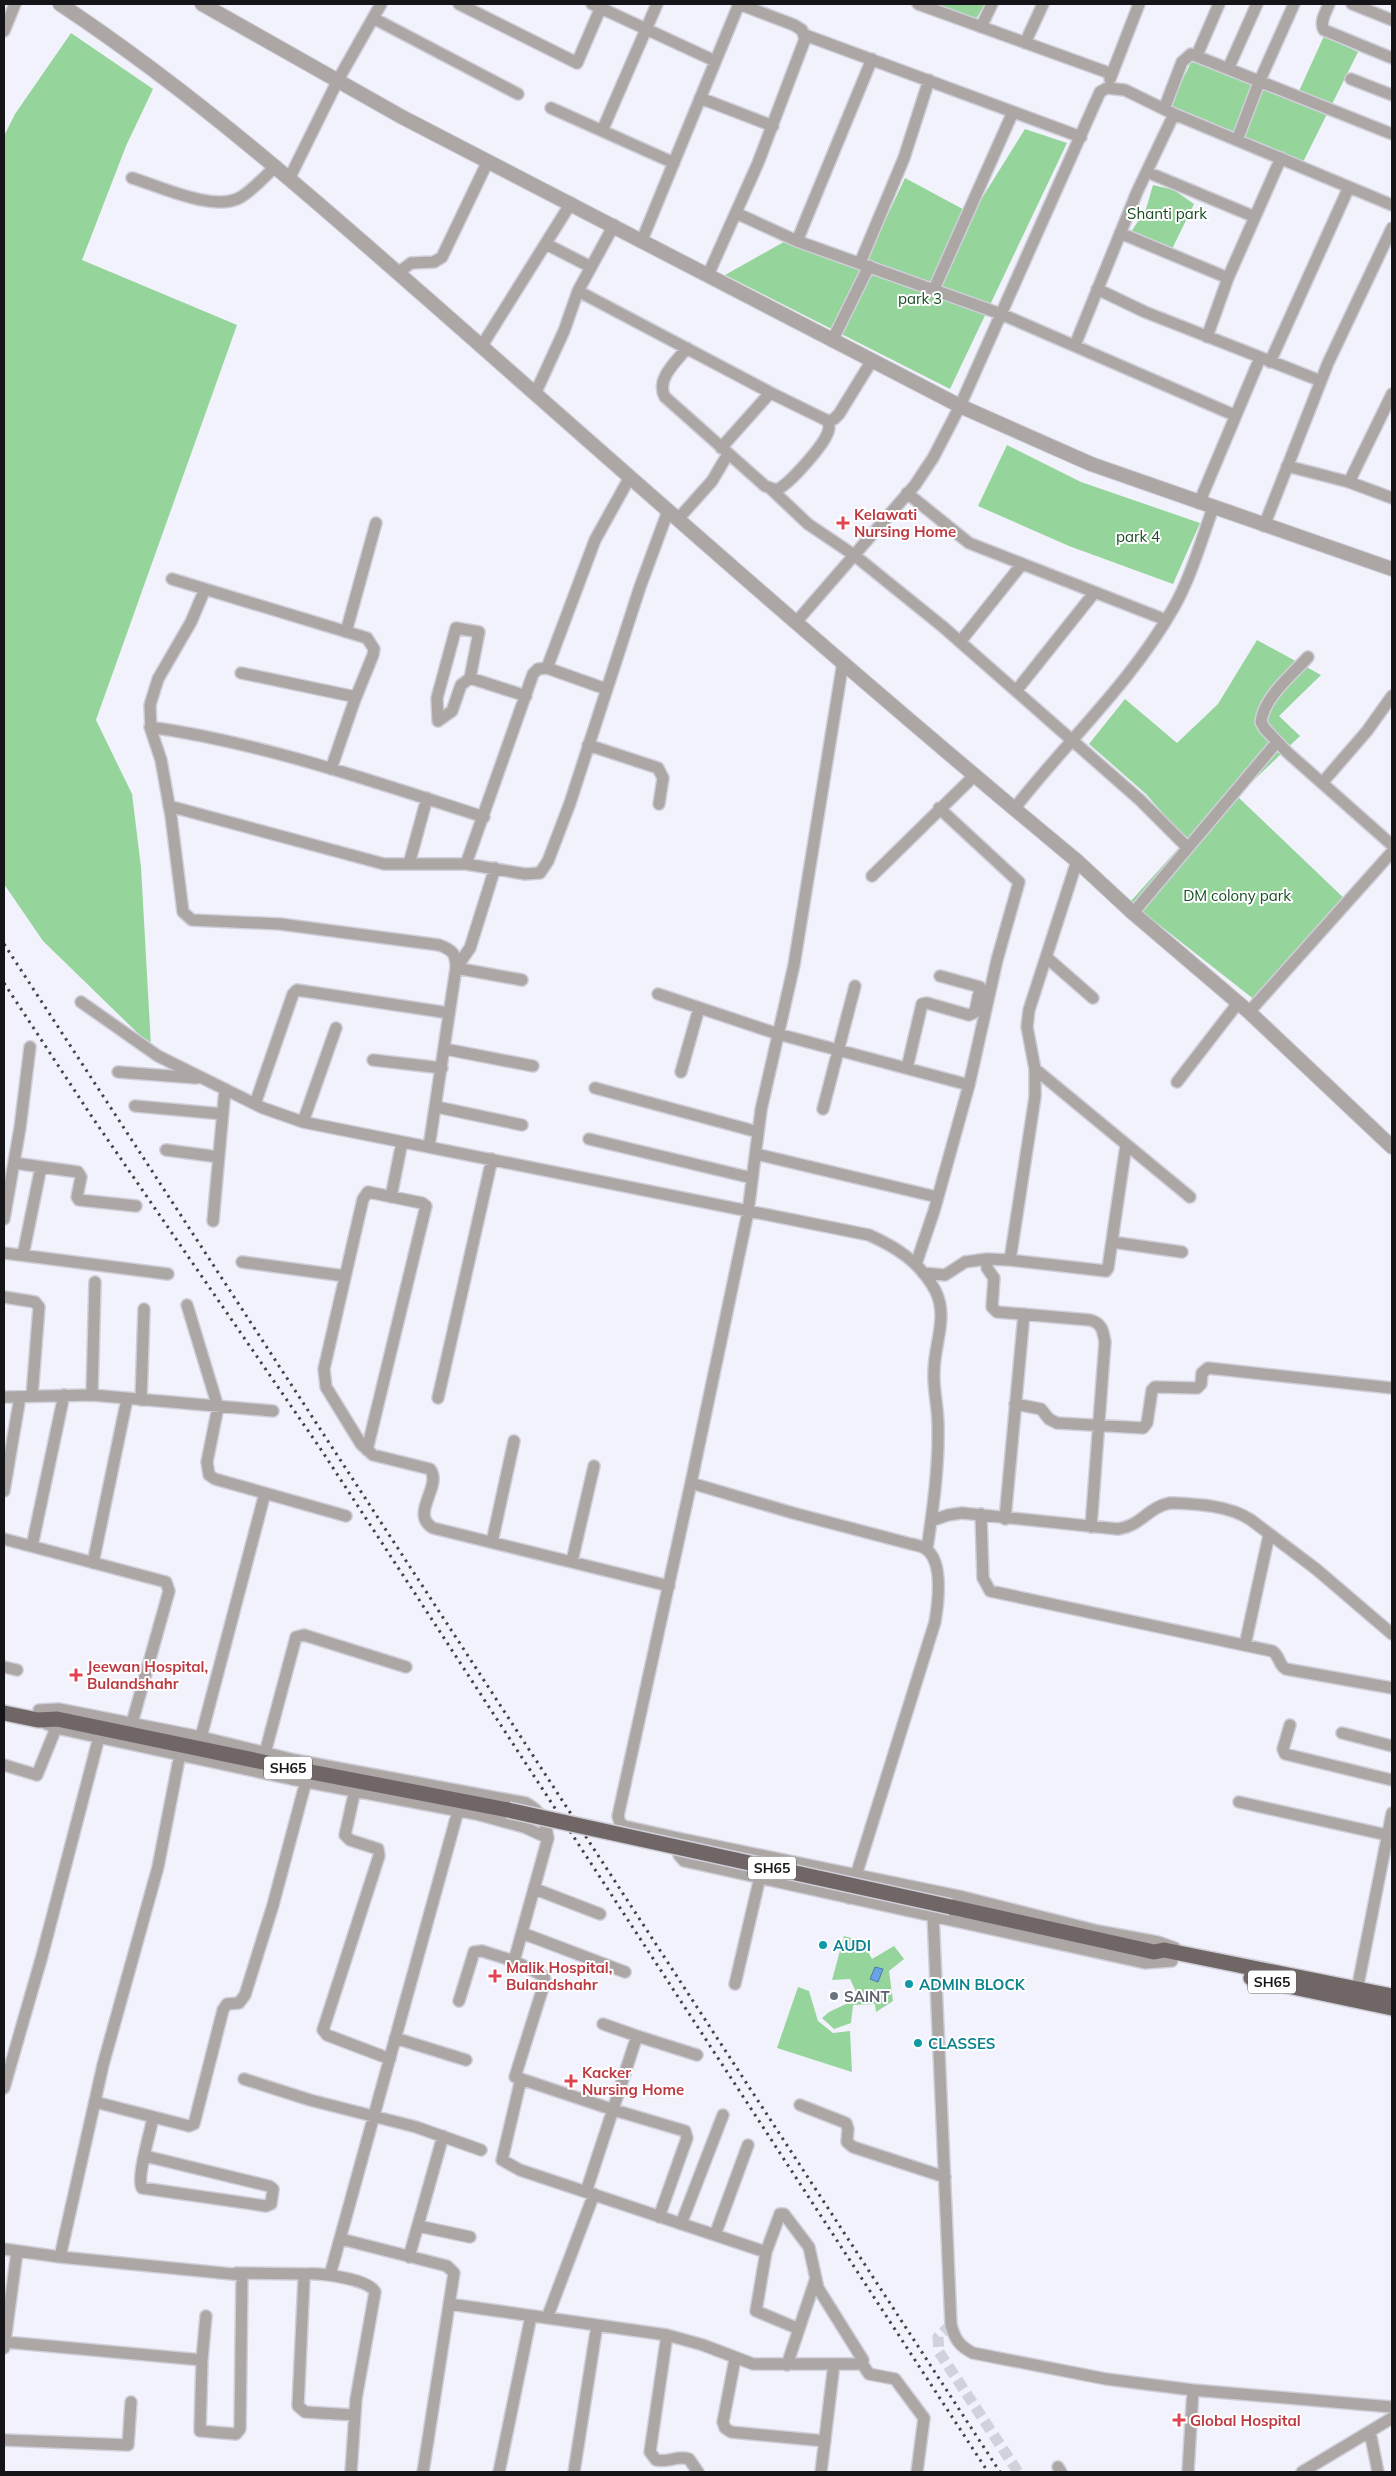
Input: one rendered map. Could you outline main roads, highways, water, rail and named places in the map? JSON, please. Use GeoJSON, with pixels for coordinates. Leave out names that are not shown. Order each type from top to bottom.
{"type":"FeatureCollection","features":[{"type":"Feature","properties":{"kind":"main road","name":"SH65"},"geometry":{"type":"LineString","coordinates":[[4,1702],[57,1724],[508,1810],[1154,1952],[1164,1950],[1177,1958],[1357,1994],[1392,1996]]}},
{"type":"Feature","properties":{"kind":"main road","name":"SH65"},"geometry":{"type":"LineString","coordinates":[[4,1713],[38,1715]]}},
{"type":"Feature","properties":{"kind":"main road","name":"SH65"},"geometry":{"type":"LineString","coordinates":[[1357,1994],[1392,2008]]}},
{"type":"Feature","properties":{"kind":"water"},"geometry":{"type":"Polygon","coordinates":[[[875,1967],[883,1969],[878,1982],[870,1979],[875,1967]]]}},
{"type":"Feature","properties":{"kind":"tunnel"},"geometry":{"type":"LineString","coordinates":[[951,2325],[938,2337],[939,2352],[1018,2472]]}},
{"type":"Feature","properties":{"kind":"railway"},"geometry":{"type":"LineString","coordinates":[[4,944],[1000,2472]]}},
{"type":"Feature","properties":{"kind":"railway"},"geometry":{"type":"LineString","coordinates":[[4,983],[90,1114],[322,1451],[988,2472]]}},
{"type":"Feature","properties":{"kind":"place","name":"Kelawati Nursing Home"},"geometry":{"type":"Point","coordinates":[843,523]}},
{"type":"Feature","properties":{"kind":"place","name":"Jeewan Hospital, Bulandshahr"},"geometry":{"type":"Point","coordinates":[76,1675]}},
{"type":"Feature","properties":{"kind":"place","name":"AUDI"},"geometry":{"type":"Point","coordinates":[823,1945]}},
{"type":"Feature","properties":{"kind":"place","name":"Malik Hospital, Bulandshahr"},"geometry":{"type":"Point","coordinates":[495,1976]}},
{"type":"Feature","properties":{"kind":"place","name":"ADMIN BLOCK"},"geometry":{"type":"Point","coordinates":[909,1984]}},
{"type":"Feature","properties":{"kind":"place","name":"SAINT"},"geometry":{"type":"Point","coordinates":[834,1996]}},
{"type":"Feature","properties":{"kind":"place","name":"CLASSES"},"geometry":{"type":"Point","coordinates":[918,2043]}},
{"type":"Feature","properties":{"kind":"place","name":"Kacker Nursing Home"},"geometry":{"type":"Point","coordinates":[571,2081]}},
{"type":"Feature","properties":{"kind":"place","name":"Global Hospital"},"geometry":{"type":"Point","coordinates":[1179,2420]}},
{"type":"Feature","properties":{"kind":"park label","name":"Shanti park"},"geometry":{"type":"Point","coordinates":[1167,213]}},
{"type":"Feature","properties":{"kind":"park label","name":"park 3"},"geometry":{"type":"Point","coordinates":[920,298]}},
{"type":"Feature","properties":{"kind":"park label","name":"park 4"},"geometry":{"type":"Point","coordinates":[1138,536]}},
{"type":"Feature","properties":{"kind":"park label","name":"DM colony park"},"geometry":{"type":"Point","coordinates":[1237,895]}}]}
